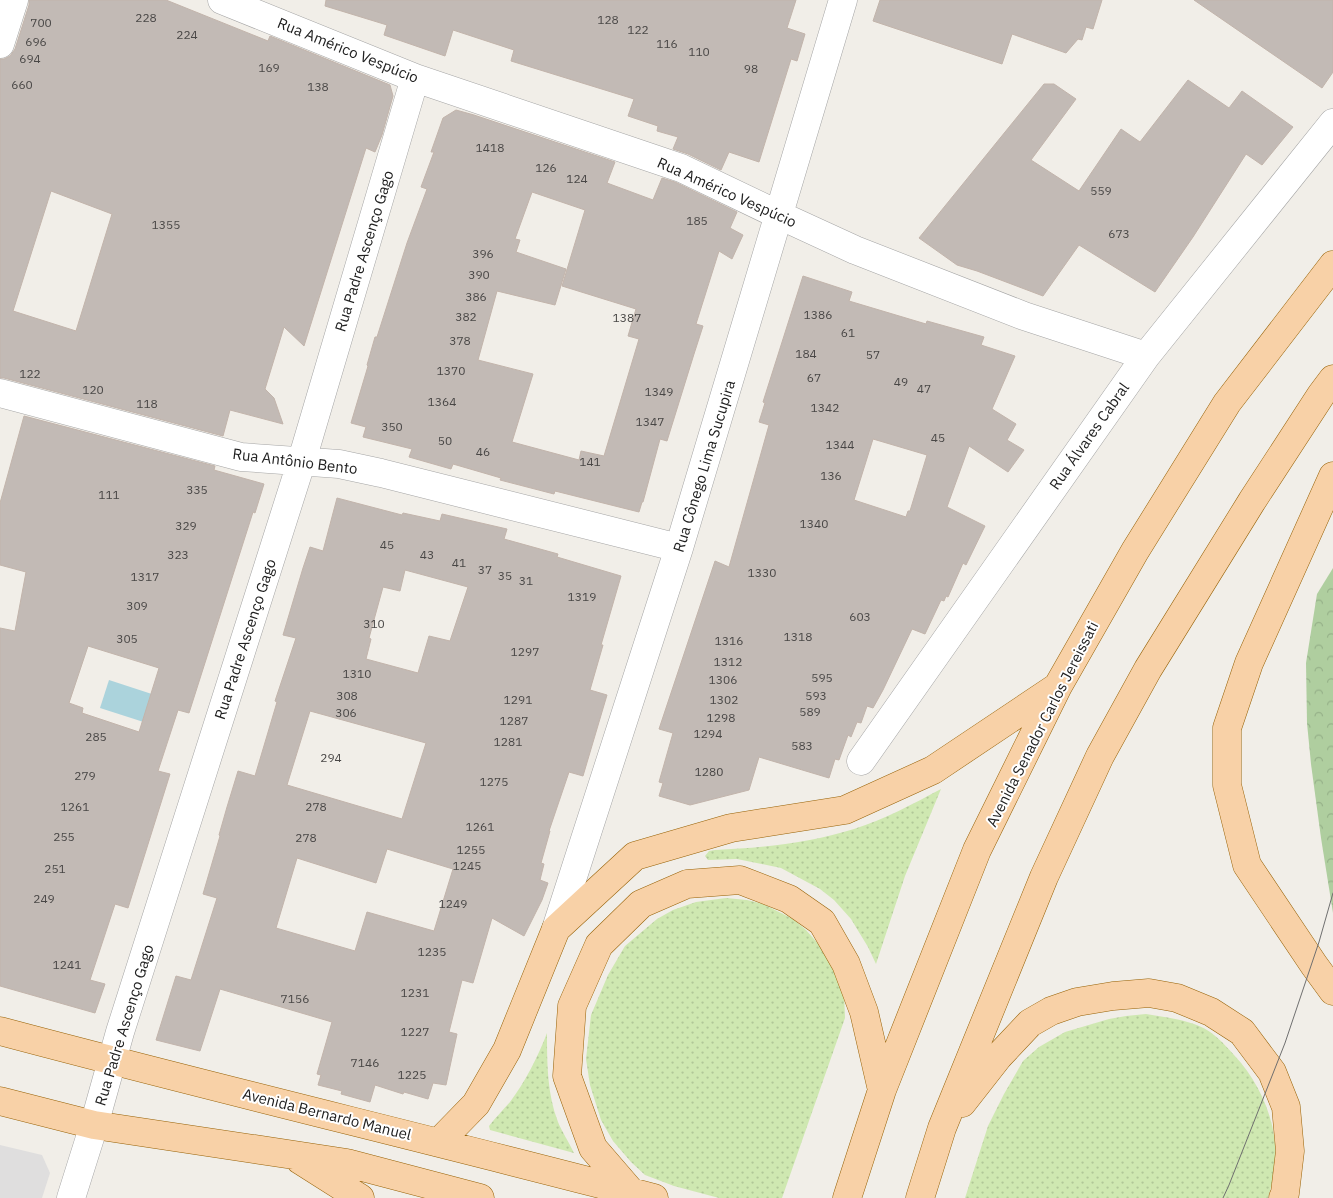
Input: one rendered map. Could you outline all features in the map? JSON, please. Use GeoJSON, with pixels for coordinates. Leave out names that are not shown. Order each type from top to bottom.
{"type":"FeatureCollection","features":[{"type":"Feature","properties":{"kind":"main road","name":"Avenida Senador Carlos Jereissati"},"geometry":{"type":"LineString","coordinates":[[847,1198],[882,1090],[977,850],[1058,686],[1135,551],[1227,403],[1333,265]]}},
{"type":"Feature","properties":{"kind":"main road"},"geometry":{"type":"LineString","coordinates":[[920,1198],[942,1128],[1044,877],[1100,756],[1148,669],[1252,501],[1333,380]]}},
{"type":"Feature","properties":{"kind":"main road"},"geometry":{"type":"LineString","coordinates":[[1333,476],[1250,663],[1230,719],[1227,728],[1227,785],[1247,865],[1333,991]]}},
{"type":"Feature","properties":{"kind":"main road"},"geometry":{"type":"LineString","coordinates":[[439,1142],[476,1104],[507,1050],[556,929],[635,856],[731,828],[845,810],[933,770],[1058,686]]}},
{"type":"Feature","properties":{"kind":"main road"},"geometry":{"type":"LineString","coordinates":[[643,1195],[593,1148],[567,1076],[572,1006],[599,945],[641,904],[687,884],[740,880],[789,899],[822,922],[846,964],[864,1012],[882,1090]]}},
{"type":"Feature","properties":{"kind":"main road"},"geometry":{"type":"LineString","coordinates":[[942,1128],[998,1057],[1030,1023],[1051,1011],[1077,1002],[1113,996],[1149,993],[1177,998],[1211,1012],[1242,1032],[1272,1072],[1286,1107],[1290,1151],[1283,1198]]}},
{"type":"Feature","properties":{"kind":"main road","name":"Avenida Bernardo Manuel"},"geometry":{"type":"LineString","coordinates":[[0,1031],[643,1195]]}},
{"type":"Feature","properties":{"kind":"main road"},"geometry":{"type":"LineString","coordinates":[[0,1101],[94,1125],[347,1163],[480,1198]]}},
{"type":"Feature","properties":{"kind":"main road"},"geometry":{"type":"LineString","coordinates":[[292,1155],[360,1198]]}},
{"type":"Feature","properties":{"kind":"street"},"geometry":{"type":"LineString","coordinates":[[0,44],[14,0]]}},
{"type":"Feature","properties":{"kind":"street","name":"Rua Américo Vespúcio"},"geometry":{"type":"LineString","coordinates":[[222,0],[415,78],[681,168],[856,250],[1024,316],[1146,356]]}},
{"type":"Feature","properties":{"kind":"street","name":"Rua Cônego Lima Sucupira"},"geometry":{"type":"LineString","coordinates":[[556,929],[679,548],[843,0]]}},
{"type":"Feature","properties":{"kind":"street","name":"Rua Padre Ascenço Gago"},"geometry":{"type":"LineString","coordinates":[[71,1198],[94,1125],[111,1060],[302,460],[415,78]]}},
{"type":"Feature","properties":{"kind":"street","name":"Rua Álvares Cabral"},"geometry":{"type":"LineString","coordinates":[[861,761],[1146,356],[1333,123]]}},
{"type":"Feature","properties":{"kind":"street","name":"Rua Antônio Bento"},"geometry":{"type":"LineString","coordinates":[[0,393],[240,457],[339,464],[679,548]]}},
{"type":"Feature","properties":{"kind":"shaded area"},"geometry":{"type":"Polygon","coordinates":[[[0,1145],[42,1155],[50,1173],[42,1198],[0,1198],[0,1145]]]}},
{"type":"Feature","properties":{"kind":"green space"},"geometry":{"type":"Polygon","coordinates":[[[1333,568],[1333,913],[1311,764],[1307,723],[1306,663],[1317,594],[1333,568]]]}},
{"type":"Feature","properties":{"kind":"green space"},"geometry":{"type":"Polygon","coordinates":[[[941,789],[905,876],[876,964],[851,919],[834,900],[820,889],[781,868],[737,859],[708,860],[705,856],[709,851],[715,850],[785,844],[837,834],[888,816],[941,789]]]}},
{"type":"Feature","properties":{"kind":"green space"},"geometry":{"type":"Polygon","coordinates":[[[726,898],[763,904],[793,919],[806,930],[829,956],[844,993],[845,1018],[782,1198],[719,1198],[674,1186],[645,1175],[613,1141],[601,1120],[590,1085],[586,1059],[591,1015],[608,975],[625,946],[657,919],[673,910],[696,902],[726,898]]]}},
{"type":"Feature","properties":{"kind":"green space"},"geometry":{"type":"Polygon","coordinates":[[[1146,1014],[1186,1022],[1199,1026],[1209,1032],[1234,1055],[1254,1081],[1268,1111],[1275,1143],[1274,1175],[1268,1198],[965,1198],[988,1126],[1023,1061],[1039,1047],[1065,1032],[1109,1019],[1146,1014]]]}},
{"type":"Feature","properties":{"kind":"green space"},"geometry":{"type":"Polygon","coordinates":[[[547,1033],[548,1067],[554,1111],[574,1153],[490,1130],[489,1126],[521,1086],[547,1033]]]}},
{"type":"Feature","properties":{"kind":"water"},"geometry":{"type":"Polygon","coordinates":[[[109,680],[164,698],[156,726],[100,708],[109,680]]]}},
{"type":"Feature","properties":{"kind":"building"},"geometry":{"type":"Polygon","coordinates":[[[29,0],[166,0],[268,41],[270,36],[390,85],[393,96],[382,135],[375,152],[366,148],[304,346],[284,327],[265,389],[274,398],[283,424],[230,410],[223,436],[0,378],[0,59],[10,56],[15,49],[29,0]],[[51,191],[13,311],[76,331],[112,214],[51,191]]]}},
{"type":"Feature","properties":{"kind":"building"},"geometry":{"type":"Polygon","coordinates":[[[326,0],[796,0],[787,28],[805,34],[797,61],[791,59],[759,162],[729,152],[721,170],[673,149],[678,137],[657,131],[658,126],[628,116],[634,99],[511,61],[514,50],[453,30],[445,56],[384,35],[387,25],[325,6],[326,0]]]}},
{"type":"Feature","properties":{"kind":"building"},"geometry":{"type":"Polygon","coordinates":[[[880,0],[1102,0],[1093,29],[1086,27],[1082,40],[1078,39],[1066,53],[1012,34],[1002,64],[873,21],[880,0]]]}},
{"type":"Feature","properties":{"kind":"building"},"geometry":{"type":"Polygon","coordinates":[[[1194,0],[1333,0],[1333,72],[1322,88],[1194,0]]]}},
{"type":"Feature","properties":{"kind":"building"},"geometry":{"type":"Polygon","coordinates":[[[1188,80],[1229,108],[1242,91],[1293,127],[1262,165],[1246,154],[1155,292],[1079,245],[1043,296],[957,265],[919,238],[1044,84],[1054,84],[1076,99],[1031,160],[1079,191],[1121,129],[1140,142],[1188,80]]]}},
{"type":"Feature","properties":{"kind":"building"},"geometry":{"type":"Polygon","coordinates":[[[456,110],[615,162],[607,183],[653,200],[662,178],[675,182],[737,212],[730,228],[743,235],[732,259],[719,251],[696,324],[703,326],[667,441],[660,439],[639,512],[555,491],[554,494],[500,480],[501,478],[453,464],[451,469],[409,457],[412,449],[363,437],[366,427],[351,423],[375,337],[377,337],[407,243],[427,189],[421,187],[434,152],[431,152],[443,118],[456,110]],[[532,192],[515,239],[520,240],[516,252],[566,269],[555,305],[497,291],[478,360],[533,374],[512,442],[579,460],[581,451],[604,456],[639,339],[628,336],[636,309],[562,286],[585,210],[532,192]]]}},
{"type":"Feature","properties":{"kind":"building"},"geometry":{"type":"Polygon","coordinates":[[[803,276],[852,292],[849,301],[926,324],[927,321],[984,337],[981,345],[1015,356],[992,409],[1016,424],[1007,440],[1024,450],[1008,472],[969,446],[947,507],[985,526],[966,565],[963,563],[948,597],[946,596],[944,601],[941,600],[925,634],[912,629],[873,708],[867,706],[861,723],[857,722],[851,737],[848,735],[839,760],[835,759],[829,778],[759,757],[749,790],[690,805],[659,796],[663,783],[659,782],[673,733],[659,729],[715,561],[729,567],[769,425],[759,422],[765,403],[763,402],[803,276]],[[873,439],[854,500],[906,517],[908,511],[910,511],[927,455],[873,439]]]}},
{"type":"Feature","properties":{"kind":"building"},"geometry":{"type":"Polygon","coordinates":[[[24,416],[215,466],[214,470],[264,484],[255,513],[253,512],[189,713],[178,710],[158,771],[170,774],[128,908],[115,904],[90,980],[105,984],[95,1013],[0,986],[0,628],[15,631],[26,572],[0,565],[0,503],[24,416]],[[88,646],[69,703],[83,708],[82,713],[139,732],[159,668],[88,646]]]}},
{"type":"Feature","properties":{"kind":"building"},"geometry":{"type":"Polygon","coordinates":[[[337,498],[402,515],[403,513],[440,521],[442,514],[507,529],[504,539],[558,554],[557,557],[621,576],[590,690],[607,695],[583,776],[569,772],[549,831],[541,863],[544,864],[540,880],[548,883],[542,900],[524,936],[492,918],[473,983],[462,980],[449,1032],[457,1034],[446,1085],[433,1083],[428,1099],[404,1092],[403,1094],[375,1085],[370,1102],[341,1094],[342,1091],[318,1085],[321,1075],[317,1074],[332,1022],[220,989],[200,1051],[156,1040],[176,976],[191,980],[217,898],[203,894],[238,771],[255,776],[277,702],[275,701],[296,638],[283,635],[303,568],[310,547],[323,551],[337,498]],[[405,570],[400,591],[383,587],[369,638],[371,639],[366,659],[418,673],[429,636],[450,641],[468,587],[405,570]],[[310,711],[287,785],[402,819],[426,743],[310,711]],[[387,849],[376,883],[297,858],[276,928],[355,951],[367,912],[434,931],[453,869],[387,849]]]}},
{"type":"Feature","properties":{"kind":"tram line"},"geometry":{"type":"LineString","coordinates":[[1223,1198],[1285,1043],[1319,942],[1333,893]]}}]}
